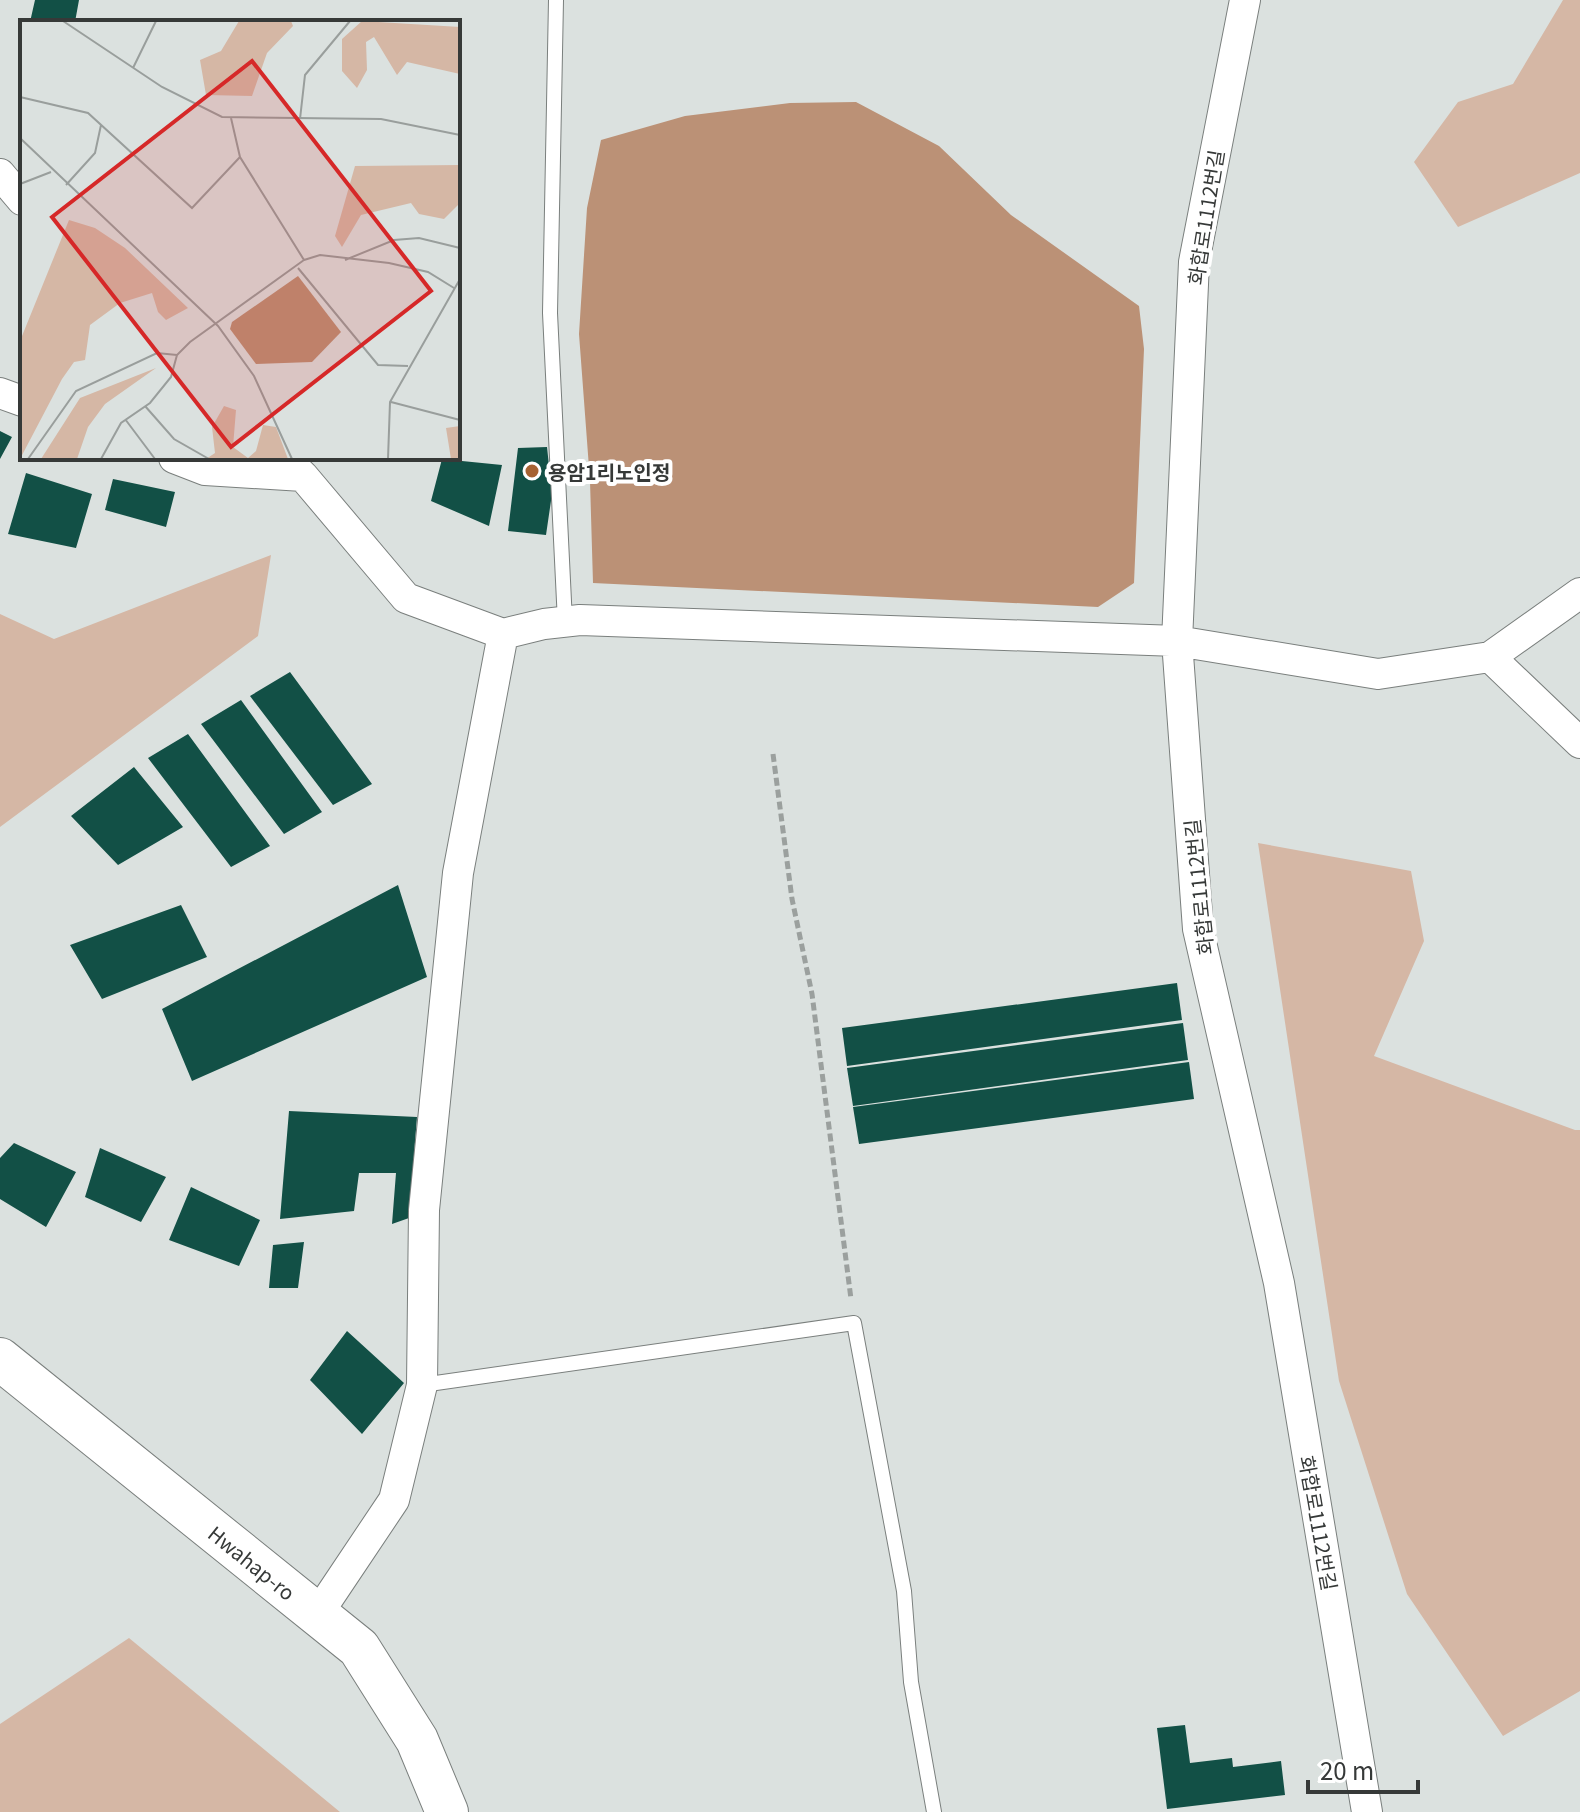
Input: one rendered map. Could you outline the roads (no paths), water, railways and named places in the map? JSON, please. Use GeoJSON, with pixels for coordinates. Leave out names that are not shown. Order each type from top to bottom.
{"type":"FeatureCollection","features":[{"type":"Feature","properties":{"kind":"main road","name":"Hwahap-ro"},"geometry":{"type":"LineString","coordinates":[[0,1359],[359,1648],[417,1740],[447,1812]]}},
{"type":"Feature","properties":{"kind":"street","name":"화합로1112번길"},"geometry":{"type":"LineString","coordinates":[[1245,0],[1194,262],[1177,641],[1198,929],[1279,1283],[1367,1812]]}},
{"type":"Feature","properties":{"kind":"street"},"geometry":{"type":"LineString","coordinates":[[0,174],[20,198]]}},
{"type":"Feature","properties":{"kind":"street"},"geometry":{"type":"LineString","coordinates":[[0,393],[20,400]]}},
{"type":"Feature","properties":{"kind":"street"},"geometry":{"type":"LineString","coordinates":[[179,460],[205,470],[294,467],[406,598],[503,634],[544,624],[580,620],[1177,641],[1378,674],[1490,657],[1580,593]]}},
{"type":"Feature","properties":{"kind":"street"},"geometry":{"type":"LineString","coordinates":[[317,1615],[394,1500],[422,1385],[424,1210],[458,873],[503,634]]}},
{"type":"Feature","properties":{"kind":"street"},"geometry":{"type":"LineString","coordinates":[[1490,657],[1580,743]]}},
{"type":"Feature","properties":{"kind":"lane"},"geometry":{"type":"LineString","coordinates":[[556,0],[550,313],[565,622]]}},
{"type":"Feature","properties":{"kind":"lane"},"geometry":{"type":"LineString","coordinates":[[422,1385],[854,1323],[904,1591],[911,1682],[934,1812]]}},
{"type":"Feature","properties":{"kind":"place","name":"용암1리노인정"},"geometry":{"type":"Point","coordinates":[532,471]}}]}
